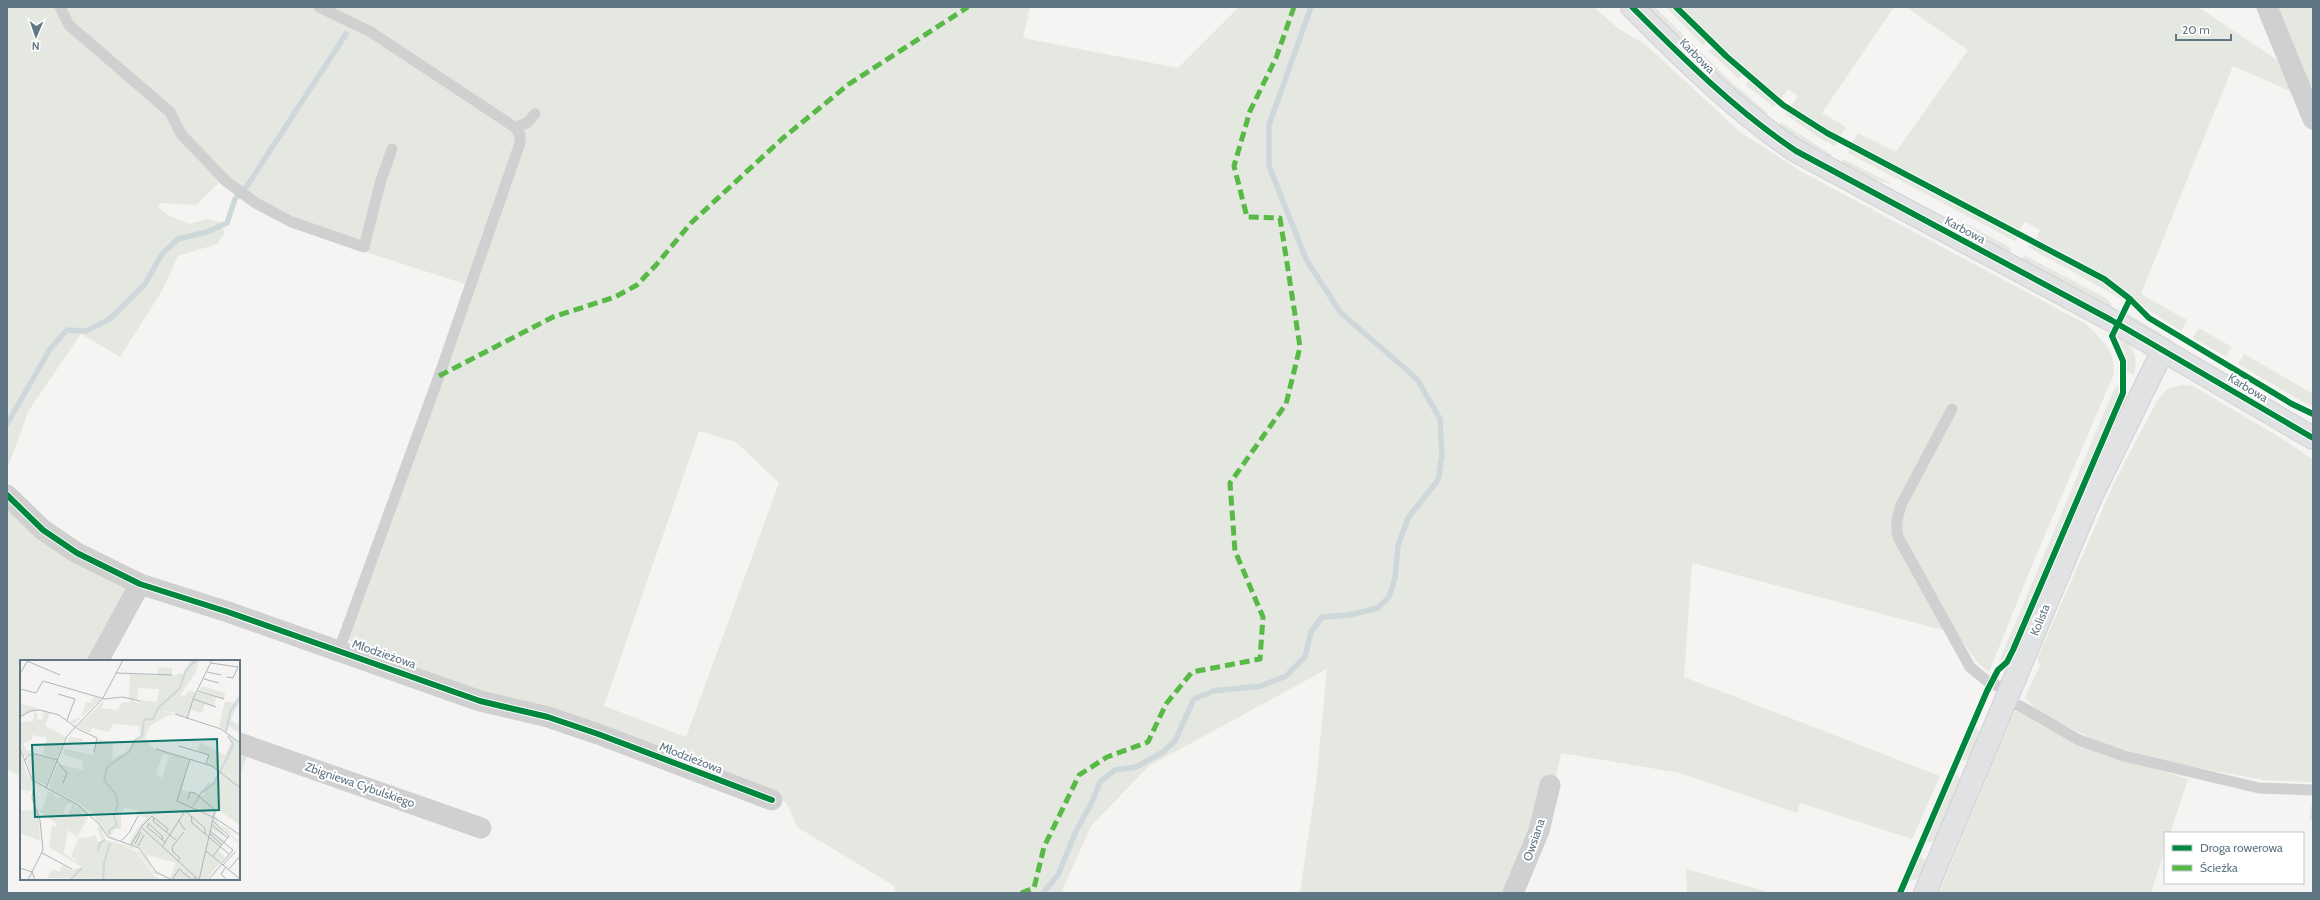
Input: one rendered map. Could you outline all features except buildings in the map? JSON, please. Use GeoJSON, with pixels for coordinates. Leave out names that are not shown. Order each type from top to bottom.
{"type":"FeatureCollection","features":[{"type":"Feature","properties":{"kind":"street","name":"Karbowa"},"geometry":{"type":"LineString","coordinates":[[1632,7],[1718,91],[1766,131],[1796,151],[2163,350],[2313,438]]}},
{"type":"Feature","properties":{"kind":"street"},"geometry":{"type":"LineString","coordinates":[[2267,7],[2313,119]]}},
{"type":"Feature","properties":{"kind":"street","name":"Kolista"},"geometry":{"type":"LineString","coordinates":[[1925,893],[2094,492],[2163,350]]}},
{"type":"Feature","properties":{"kind":"street","name":"Młodzieżowa"},"geometry":{"type":"LineString","coordinates":[[7,496],[44,530],[77,553],[140,584],[339,650],[480,701],[548,717],[598,734],[772,800]]}},
{"type":"Feature","properties":{"kind":"street"},"geometry":{"type":"LineString","coordinates":[[99,660],[140,584]]}},
{"type":"Feature","properties":{"kind":"street","name":"Zbigniewa Cybulskiego"},"geometry":{"type":"LineString","coordinates":[[240,744],[482,828]]}},
{"type":"Feature","properties":{"kind":"street","name":"Owsiana"},"geometry":{"type":"LineString","coordinates":[[1513,893],[1539,831],[1550,785]]}},
{"type":"Feature","properties":{"kind":"lane"},"geometry":{"type":"LineString","coordinates":[[60,7],[69,25],[170,112],[180,134],[226,181],[256,203],[292,222],[364,247],[381,180],[392,149]]}},
{"type":"Feature","properties":{"kind":"lane"},"geometry":{"type":"LineString","coordinates":[[319,7],[371,32],[516,128],[520,134],[520,142],[439,376],[339,650]]}},
{"type":"Feature","properties":{"kind":"lane"},"geometry":{"type":"LineString","coordinates":[[516,128],[528,122],[535,114]]}},
{"type":"Feature","properties":{"kind":"lane"},"geometry":{"type":"LineString","coordinates":[[1952,409],[1901,505],[1896,522],[1896,530],[1898,537],[1970,667],[2022,707],[2079,740],[2124,756],[2259,788],[2313,790]]}},
{"type":"Feature","properties":{"kind":"shaded area"},"geometry":{"type":"Polygon","coordinates":[[[7,7],[1030,7],[1023,38],[1178,68],[1239,7],[1594,7],[1619,29],[1645,44],[1740,132],[1802,172],[2086,324],[2111,353],[2114,367],[2113,376],[2030,570],[1989,672],[1977,662],[1957,634],[1692,563],[1684,677],[1940,776],[1912,839],[1800,803],[1797,813],[1680,773],[1561,753],[1555,782],[1510,893],[1300,893],[1316,783],[1327,669],[1149,766],[1091,826],[1061,893],[895,893],[894,886],[797,827],[786,802],[600,728],[351,650],[352,642],[348,639],[474,287],[289,227],[252,208],[219,183],[196,205],[161,203],[158,207],[168,215],[189,224],[206,219],[220,222],[225,233],[217,244],[178,256],[162,291],[120,357],[81,334],[29,410],[9,464],[7,465],[7,7]],[[699,431],[604,706],[686,737],[779,483],[736,442],[699,431]]]}},
{"type":"Feature","properties":{"kind":"shaded area"},"geometry":{"type":"Polygon","coordinates":[[[1644,7],[1655,7],[1729,80],[1768,113],[1764,118],[1644,7]]]}},
{"type":"Feature","properties":{"kind":"shaded area"},"geometry":{"type":"Polygon","coordinates":[[[1666,7],[1673,7],[1707,41],[1703,45],[1666,7]]]}},
{"type":"Feature","properties":{"kind":"shaded area"},"geometry":{"type":"Polygon","coordinates":[[[1681,7],[1894,7],[1822,113],[1846,127],[1840,137],[1791,106],[1798,96],[1788,89],[1781,99],[1728,54],[1681,7]]]}},
{"type":"Feature","properties":{"kind":"shaded area"},"geometry":{"type":"Polygon","coordinates":[[[1906,7],[2198,7],[2283,64],[2299,95],[2233,66],[2141,294],[2187,320],[2181,331],[2151,312],[2105,277],[2036,239],[2040,230],[2025,222],[2020,230],[1852,143],[1858,133],[1896,152],[1968,50],[1906,7]]]}},
{"type":"Feature","properties":{"kind":"shaded area"},"geometry":{"type":"Polygon","coordinates":[[[2272,7],[2313,7],[2313,85],[2308,86],[2272,7]]]}},
{"type":"Feature","properties":{"kind":"shaded area"},"geometry":{"type":"Polygon","coordinates":[[[1714,47],[1743,75],[1739,79],[1709,51],[1714,47]]]}},
{"type":"Feature","properties":{"kind":"shaded area"},"geometry":{"type":"Polygon","coordinates":[[[1749,80],[1777,102],[1774,107],[1746,85],[1749,80]]]}},
{"type":"Feature","properties":{"kind":"shaded area"},"geometry":{"type":"Polygon","coordinates":[[[1787,110],[1837,141],[1837,144],[1835,146],[1819,138],[1785,114],[1787,110]]]}},
{"type":"Feature","properties":{"kind":"shaded area"},"geometry":{"type":"Polygon","coordinates":[[[1781,122],[1832,155],[1828,159],[1777,128],[1781,122]]]}},
{"type":"Feature","properties":{"kind":"shaded area"},"geometry":{"type":"Polygon","coordinates":[[[1850,147],[2018,236],[2015,241],[1848,153],[1850,147]]]}},
{"type":"Feature","properties":{"kind":"shaded area"},"geometry":{"type":"Polygon","coordinates":[[[1843,159],[1892,184],[1862,177],[1840,166],[1843,159]]]}},
{"type":"Feature","properties":{"kind":"shaded area"},"geometry":{"type":"Polygon","coordinates":[[[1958,220],[2011,248],[2008,254],[1958,220]]]}},
{"type":"Feature","properties":{"kind":"shaded area"},"geometry":{"type":"Polygon","coordinates":[[[2030,242],[2099,279],[2127,302],[2028,247],[2030,242]]]}},
{"type":"Feature","properties":{"kind":"shaded area"},"geometry":{"type":"Polygon","coordinates":[[[2024,255],[2106,298],[2112,305],[2108,309],[2021,261],[2024,255]]]}},
{"type":"Feature","properties":{"kind":"shaded area"},"geometry":{"type":"Polygon","coordinates":[[[2127,313],[2173,341],[2173,344],[2124,318],[2127,313]]]}},
{"type":"Feature","properties":{"kind":"shaded area"},"geometry":{"type":"Polygon","coordinates":[[[2199,328],[2232,347],[2226,357],[2193,338],[2199,328]]]}},
{"type":"Feature","properties":{"kind":"shaded area"},"geometry":{"type":"Polygon","coordinates":[[[2117,334],[2127,342],[2133,351],[2136,361],[2134,374],[2127,371],[2124,351],[2117,334]]]}},
{"type":"Feature","properties":{"kind":"shaded area"},"geometry":{"type":"Polygon","coordinates":[[[2244,354],[2313,394],[2313,405],[2310,406],[2238,364],[2244,354]]]}},
{"type":"Feature","properties":{"kind":"shaded area"},"geometry":{"type":"Polygon","coordinates":[[[2233,377],[2282,406],[2282,409],[2231,378],[2233,377]]]}},
{"type":"Feature","properties":{"kind":"shaded area"},"geometry":{"type":"Polygon","coordinates":[[[2121,383],[2121,389],[2009,653],[1998,664],[2114,389],[2121,383]]]}},
{"type":"Feature","properties":{"kind":"shaded area"},"geometry":{"type":"Polygon","coordinates":[[[2181,385],[2193,386],[2286,441],[2313,460],[2313,782],[2264,780],[2152,759],[2096,741],[2038,712],[2025,697],[2040,665],[2037,659],[2116,479],[2157,401],[2167,389],[2181,385]]]}},
{"type":"Feature","properties":{"kind":"shaded area"},"geometry":{"type":"Polygon","coordinates":[[[7,503],[125,587],[125,599],[94,660],[20,660],[20,776],[7,769],[7,503]]]}},
{"type":"Feature","properties":{"kind":"shaded area"},"geometry":{"type":"Polygon","coordinates":[[[2014,712],[2021,712],[2122,759],[2188,779],[2170,832],[2164,832],[2164,853],[2151,893],[1939,893],[2014,712]]]}},
{"type":"Feature","properties":{"kind":"shaded area"},"geometry":{"type":"Polygon","coordinates":[[[1975,725],[1981,734],[1971,759],[1960,761],[1975,725]]]}},
{"type":"Feature","properties":{"kind":"shaded area"},"geometry":{"type":"Polygon","coordinates":[[[240,748],[249,751],[240,776],[240,748]]]}},
{"type":"Feature","properties":{"kind":"shaded area"},"geometry":{"type":"Polygon","coordinates":[[[1955,773],[1962,780],[1935,841],[1925,843],[1955,773]]]}},
{"type":"Feature","properties":{"kind":"shaded area"},"geometry":{"type":"Polygon","coordinates":[[[2313,795],[2313,821],[2309,820],[2313,795]]]}},
{"type":"Feature","properties":{"kind":"shaded area"},"geometry":{"type":"Polygon","coordinates":[[[1920,855],[1926,861],[1918,879],[1909,881],[1920,855]]]}},
{"type":"Feature","properties":{"kind":"shaded area"},"geometry":{"type":"Polygon","coordinates":[[[1686,869],[1772,893],[1687,893],[1686,869]]]}},
{"type":"Feature","properties":{"kind":"waterway"},"geometry":{"type":"LineString","coordinates":[[1043,893],[1058,875],[1076,831],[1092,802],[1100,782],[1115,770],[1136,767],[1163,752],[1175,741],[1194,699],[1213,691],[1261,686],[1286,676],[1305,657],[1311,632],[1322,617],[1349,615],[1378,608],[1389,597],[1395,578],[1398,546],[1408,518],[1438,480],[1442,455],[1440,419],[1417,379],[1340,312],[1306,259],[1269,166],[1269,125],[1311,7]]}},
{"type":"Feature","properties":{"kind":"waterway"},"geometry":{"type":"LineString","coordinates":[[7,424],[50,349],[67,330],[86,331],[110,319],[145,284],[162,254],[178,239],[207,232],[227,223],[235,199],[247,186],[346,34]]}},
{"type":"Feature","properties":{"kind":"marked path"},"geometry":{"type":"LineString","coordinates":[[439,376],[553,317],[615,297],[637,285],[691,223],[783,138],[849,84],[968,7]]}},
{"type":"Feature","properties":{"kind":"marked path"},"geometry":{"type":"LineString","coordinates":[[1021,893],[1034,888],[1044,847],[1079,775],[1107,757],[1148,742],[1166,704],[1192,672],[1260,659],[1263,617],[1235,551],[1230,483],[1286,404],[1300,347],[1280,218],[1247,217],[1234,166],[1250,111],[1276,58],[1294,7]]}},
{"type":"Feature","properties":{"kind":"cycle path"},"geometry":{"type":"LineString","coordinates":[[1632,7],[1691,65],[1731,101],[1752,119],[1796,151],[2111,320],[2313,438]]}},
{"type":"Feature","properties":{"kind":"cycle path"},"geometry":{"type":"LineString","coordinates":[[1676,7],[1726,56],[1783,105],[1827,133],[2104,279],[2130,299],[2149,318],[2292,404],[2313,414]]}},
{"type":"Feature","properties":{"kind":"cycle path"},"geometry":{"type":"LineString","coordinates":[[1900,893],[1987,691],[1998,670],[2007,662],[2013,650],[2123,393],[2123,361],[2112,336],[2130,299]]}},
{"type":"Feature","properties":{"kind":"cycle path"},"geometry":{"type":"LineString","coordinates":[[7,495],[43,530],[77,553],[140,584],[228,612],[480,701],[548,717],[598,734],[772,800]]}}]}
